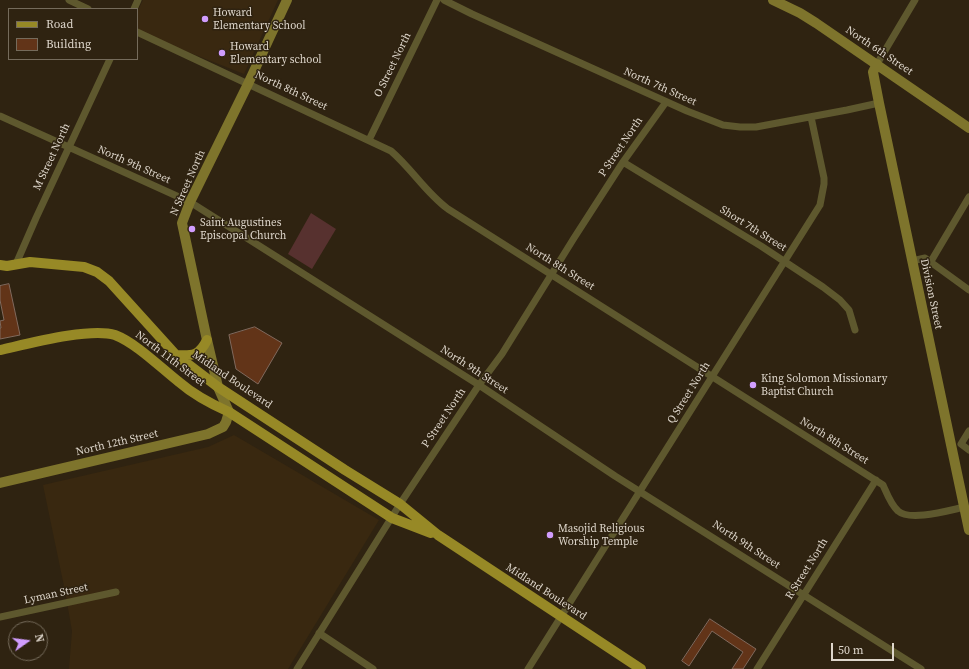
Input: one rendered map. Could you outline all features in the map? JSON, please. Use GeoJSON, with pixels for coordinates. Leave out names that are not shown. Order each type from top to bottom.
{"type":"FeatureCollection","features":[{"type":"Feature","properties":{"kind":"main road","name":"Midland Boulevard"},"geometry":{"type":"LineString","coordinates":[[0,265],[7,266],[30,262],[65,264],[91,268],[109,281],[176,355],[218,387],[400,504],[438,536],[641,669]]}},
{"type":"Feature","properties":{"kind":"main road","name":"North 11th Street"},"geometry":{"type":"LineString","coordinates":[[0,350],[56,338],[89,333],[114,335],[140,351],[181,384],[200,397],[229,412]]}},
{"type":"Feature","properties":{"kind":"main road"},"geometry":{"type":"LineString","coordinates":[[176,355],[185,356],[198,354],[207,340]]}},
{"type":"Feature","properties":{"kind":"main road","name":"Midland Boulevard"},"geometry":{"type":"LineString","coordinates":[[229,412],[392,518],[438,536]]}},
{"type":"Feature","properties":{"kind":"street"},"geometry":{"type":"LineString","coordinates":[[69,0],[86,8]]}},
{"type":"Feature","properties":{"kind":"street","name":"N Street North"},"geometry":{"type":"LineString","coordinates":[[229,412],[218,387],[182,223],[190,202],[248,84],[287,0]]}},
{"type":"Feature","properties":{"kind":"street","name":"O Street North"},"geometry":{"type":"LineString","coordinates":[[370,140],[437,0]]}},
{"type":"Feature","properties":{"kind":"street","name":"North 7th Street"},"geometry":{"type":"LineString","coordinates":[[444,0],[666,102],[712,122],[731,127],[768,125],[879,103]]}},
{"type":"Feature","properties":{"kind":"street","name":"North 6th Street"},"geometry":{"type":"LineString","coordinates":[[773,0],[800,13],[816,23],[969,128]]}},
{"type":"Feature","properties":{"kind":"street"},"geometry":{"type":"LineString","coordinates":[[877,64],[915,0]]}},
{"type":"Feature","properties":{"kind":"street","name":"North 8th Street"},"geometry":{"type":"LineString","coordinates":[[138,32],[391,151],[406,164],[438,202],[876,480],[883,485],[894,507],[902,514],[909,516],[920,515],[965,507]]}},
{"type":"Feature","properties":{"kind":"street","name":"M Street North"},"geometry":{"type":"LineString","coordinates":[[16,264],[110,60]]}},
{"type":"Feature","properties":{"kind":"street","name":"Division Street"},"geometry":{"type":"LineString","coordinates":[[877,64],[873,72],[879,103],[912,261],[956,445],[969,530]]}},
{"type":"Feature","properties":{"kind":"street","name":"P Street North"},"geometry":{"type":"LineString","coordinates":[[298,669],[400,504],[479,385],[502,354],[623,162],[666,102]]}},
{"type":"Feature","properties":{"kind":"street","name":"North 9th Street"},"geometry":{"type":"LineString","coordinates":[[0,116],[190,202],[479,385],[641,491],[921,669]]}},
{"type":"Feature","properties":{"kind":"street","name":"Q Street North"},"geometry":{"type":"LineString","coordinates":[[528,669],[785,262],[821,201],[824,178],[811,117]]}},
{"type":"Feature","properties":{"kind":"street","name":"Short 7th Street"},"geometry":{"type":"LineString","coordinates":[[623,162],[823,287],[840,300],[849,310],[855,330]]}},
{"type":"Feature","properties":{"kind":"street"},"geometry":{"type":"LineString","coordinates":[[930,263],[969,197]]}},
{"type":"Feature","properties":{"kind":"street"},"geometry":{"type":"LineString","coordinates":[[912,261],[925,258],[969,290]]}},
{"type":"Feature","properties":{"kind":"street","name":"North 12th Street"},"geometry":{"type":"LineString","coordinates":[[0,483],[208,434],[222,427],[226,422],[229,412]]}},
{"type":"Feature","properties":{"kind":"street"},"geometry":{"type":"LineString","coordinates":[[969,431],[956,445],[969,450]]}},
{"type":"Feature","properties":{"kind":"street","name":"R Street North"},"geometry":{"type":"LineString","coordinates":[[757,669],[876,480]]}},
{"type":"Feature","properties":{"kind":"street","name":"Lyman Street"},"geometry":{"type":"LineString","coordinates":[[0,617],[116,592]]}},
{"type":"Feature","properties":{"kind":"street"},"geometry":{"type":"LineString","coordinates":[[319,633],[373,669]]}},
{"type":"Feature","properties":{"kind":"shaded area","name":"Howard Elementary school"},"geometry":{"type":"Polygon","coordinates":[[[143,0],[278,0],[244,74],[138,32],[138,10],[143,0]]]}},
{"type":"Feature","properties":{"kind":"shaded area"},"geometry":{"type":"Polygon","coordinates":[[[311,213],[336,229],[312,269],[288,254],[311,213]]]}},
{"type":"Feature","properties":{"kind":"shaded area"},"geometry":{"type":"Polygon","coordinates":[[[234,435],[379,520],[288,669],[69,669],[72,631],[43,485],[208,447],[234,435]]]}},
{"type":"Feature","properties":{"kind":"building"},"geometry":{"type":"Polygon","coordinates":[[[9,284],[20,335],[0,339],[0,321],[4,320],[0,300],[0,286],[9,284]]]}},
{"type":"Feature","properties":{"kind":"building"},"geometry":{"type":"Polygon","coordinates":[[[255,327],[282,343],[258,384],[236,369],[229,335],[255,327]]]}},
{"type":"Feature","properties":{"kind":"building"},"geometry":{"type":"Polygon","coordinates":[[[710,619],[756,649],[743,669],[732,669],[743,652],[712,631],[689,666],[682,661],[710,619]]]}},
{"type":"Feature","properties":{"kind":"place","name":"Howard Elementary School"},"geometry":{"type":"Point","coordinates":[205,19]}},
{"type":"Feature","properties":{"kind":"place","name":"Howard Elementary school"},"geometry":{"type":"Point","coordinates":[222,53]}},
{"type":"Feature","properties":{"kind":"place","name":"Saint Augustines Episcopal Church"},"geometry":{"type":"Point","coordinates":[192,229]}},
{"type":"Feature","properties":{"kind":"place","name":"King Solomon Missionary Baptist Church"},"geometry":{"type":"Point","coordinates":[753,385]}},
{"type":"Feature","properties":{"kind":"place","name":"Masojid Religious Worship Temple"},"geometry":{"type":"Point","coordinates":[550,535]}}]}
